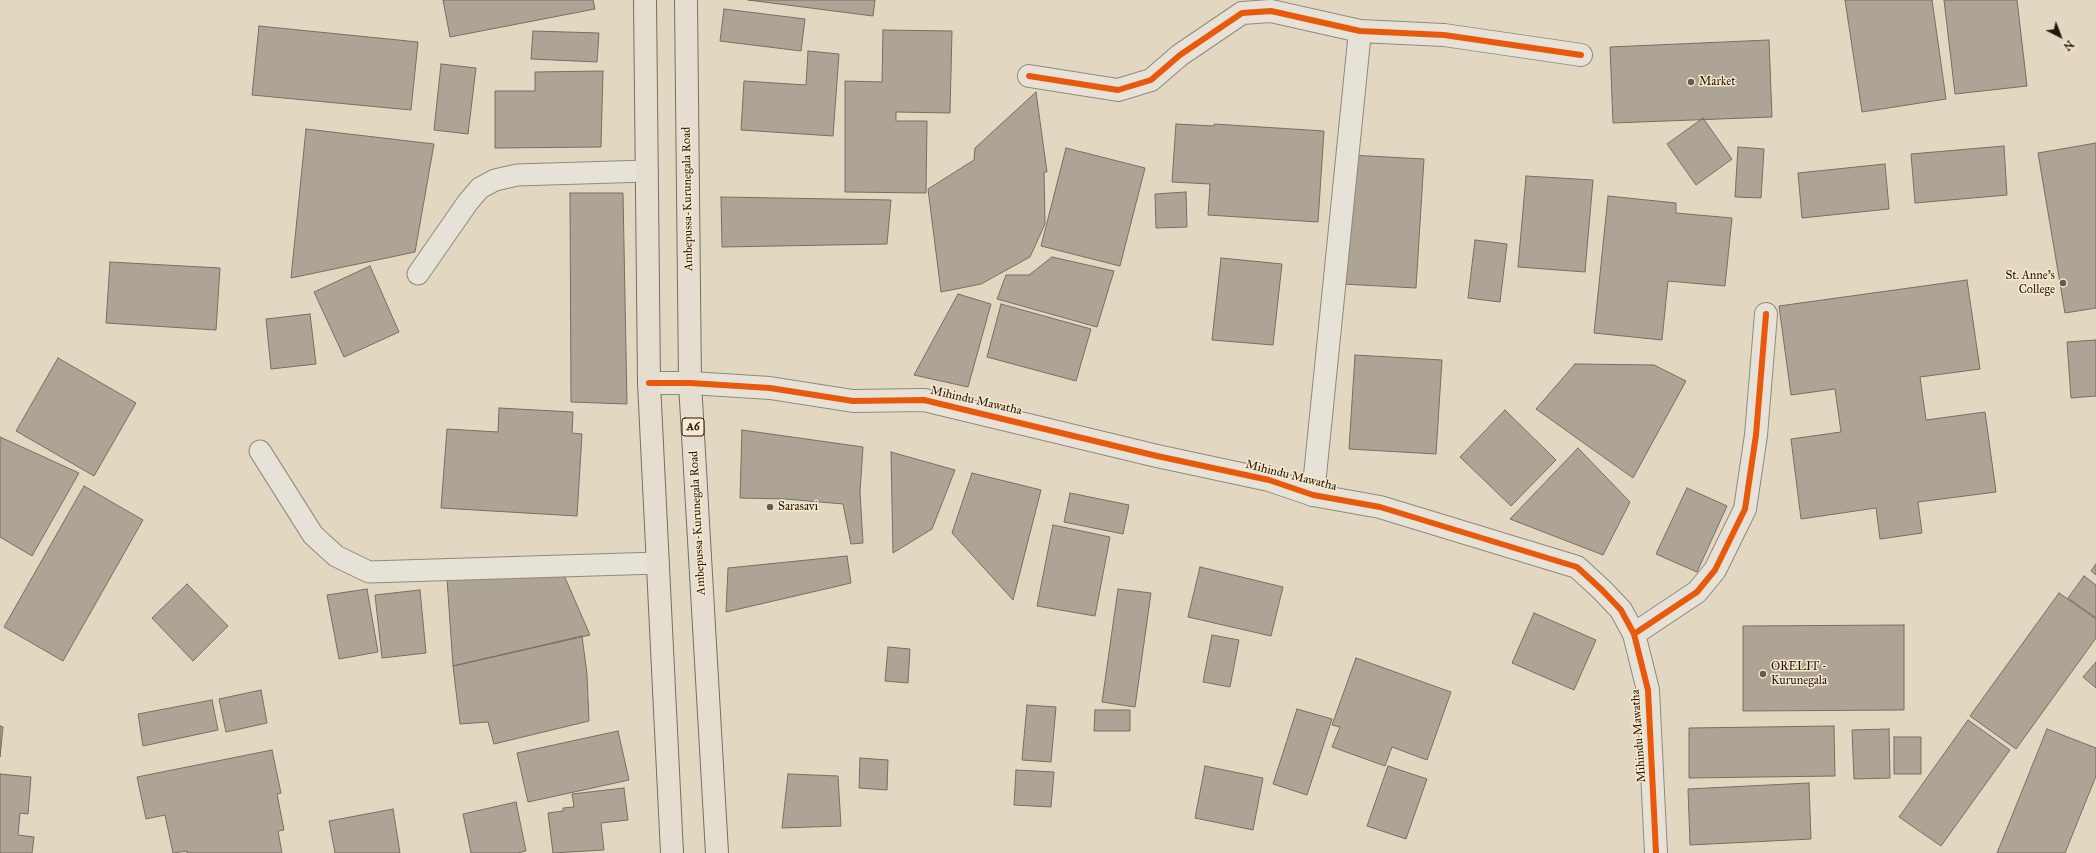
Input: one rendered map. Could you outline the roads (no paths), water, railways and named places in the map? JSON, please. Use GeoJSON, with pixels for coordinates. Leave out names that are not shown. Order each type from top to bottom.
{"type":"FeatureCollection","features":[{"type":"Feature","properties":{"kind":"highway"},"geometry":{"type":"LineString","coordinates":[[644,0],[649,383],[672,853]]}},
{"type":"Feature","properties":{"kind":"highway","name":"Ambepussa-Kurunegala Road"},"geometry":{"type":"LineString","coordinates":[[686,0],[690,383],[716,853]]}},
{"type":"Feature","properties":{"kind":"street"},"geometry":{"type":"LineString","coordinates":[[1029,76],[1118,90],[1151,80],[1180,55],[1242,13],[1271,11],[1360,31],[1444,35],[1581,55]]}},
{"type":"Feature","properties":{"kind":"street"},"geometry":{"type":"LineString","coordinates":[[1313,495],[1360,31]]}},
{"type":"Feature","properties":{"kind":"street"},"geometry":{"type":"LineString","coordinates":[[1634,634],[1697,592],[1715,570],[1745,510],[1756,435],[1766,314]]}},
{"type":"Feature","properties":{"kind":"street","name":"Mihindu Mawatha"},"geometry":{"type":"LineString","coordinates":[[649,383],[690,383],[770,388],[853,401],[924,400],[1157,456],[1268,480],[1313,495],[1380,507],[1577,567],[1602,590],[1620,610],[1634,634],[1648,690],[1656,853]]}},
{"type":"Feature","properties":{"kind":"lane"},"geometry":{"type":"LineString","coordinates":[[418,274],[468,202],[480,188],[495,180],[517,175],[647,171]]}},
{"type":"Feature","properties":{"kind":"lane"},"geometry":{"type":"LineString","coordinates":[[260,451],[313,535],[336,556],[368,572],[658,563]]}},
{"type":"Feature","properties":{"kind":"place","name":"Market"},"geometry":{"type":"Point","coordinates":[1691,82]}},
{"type":"Feature","properties":{"kind":"place","name":"St. Anne's College"},"geometry":{"type":"Point","coordinates":[2063,283]}},
{"type":"Feature","properties":{"kind":"place","name":"Sarasavi"},"geometry":{"type":"Point","coordinates":[770,507]}},
{"type":"Feature","properties":{"kind":"place","name":"ORELIT - Kurunegala"},"geometry":{"type":"Point","coordinates":[1763,674]}}]}
